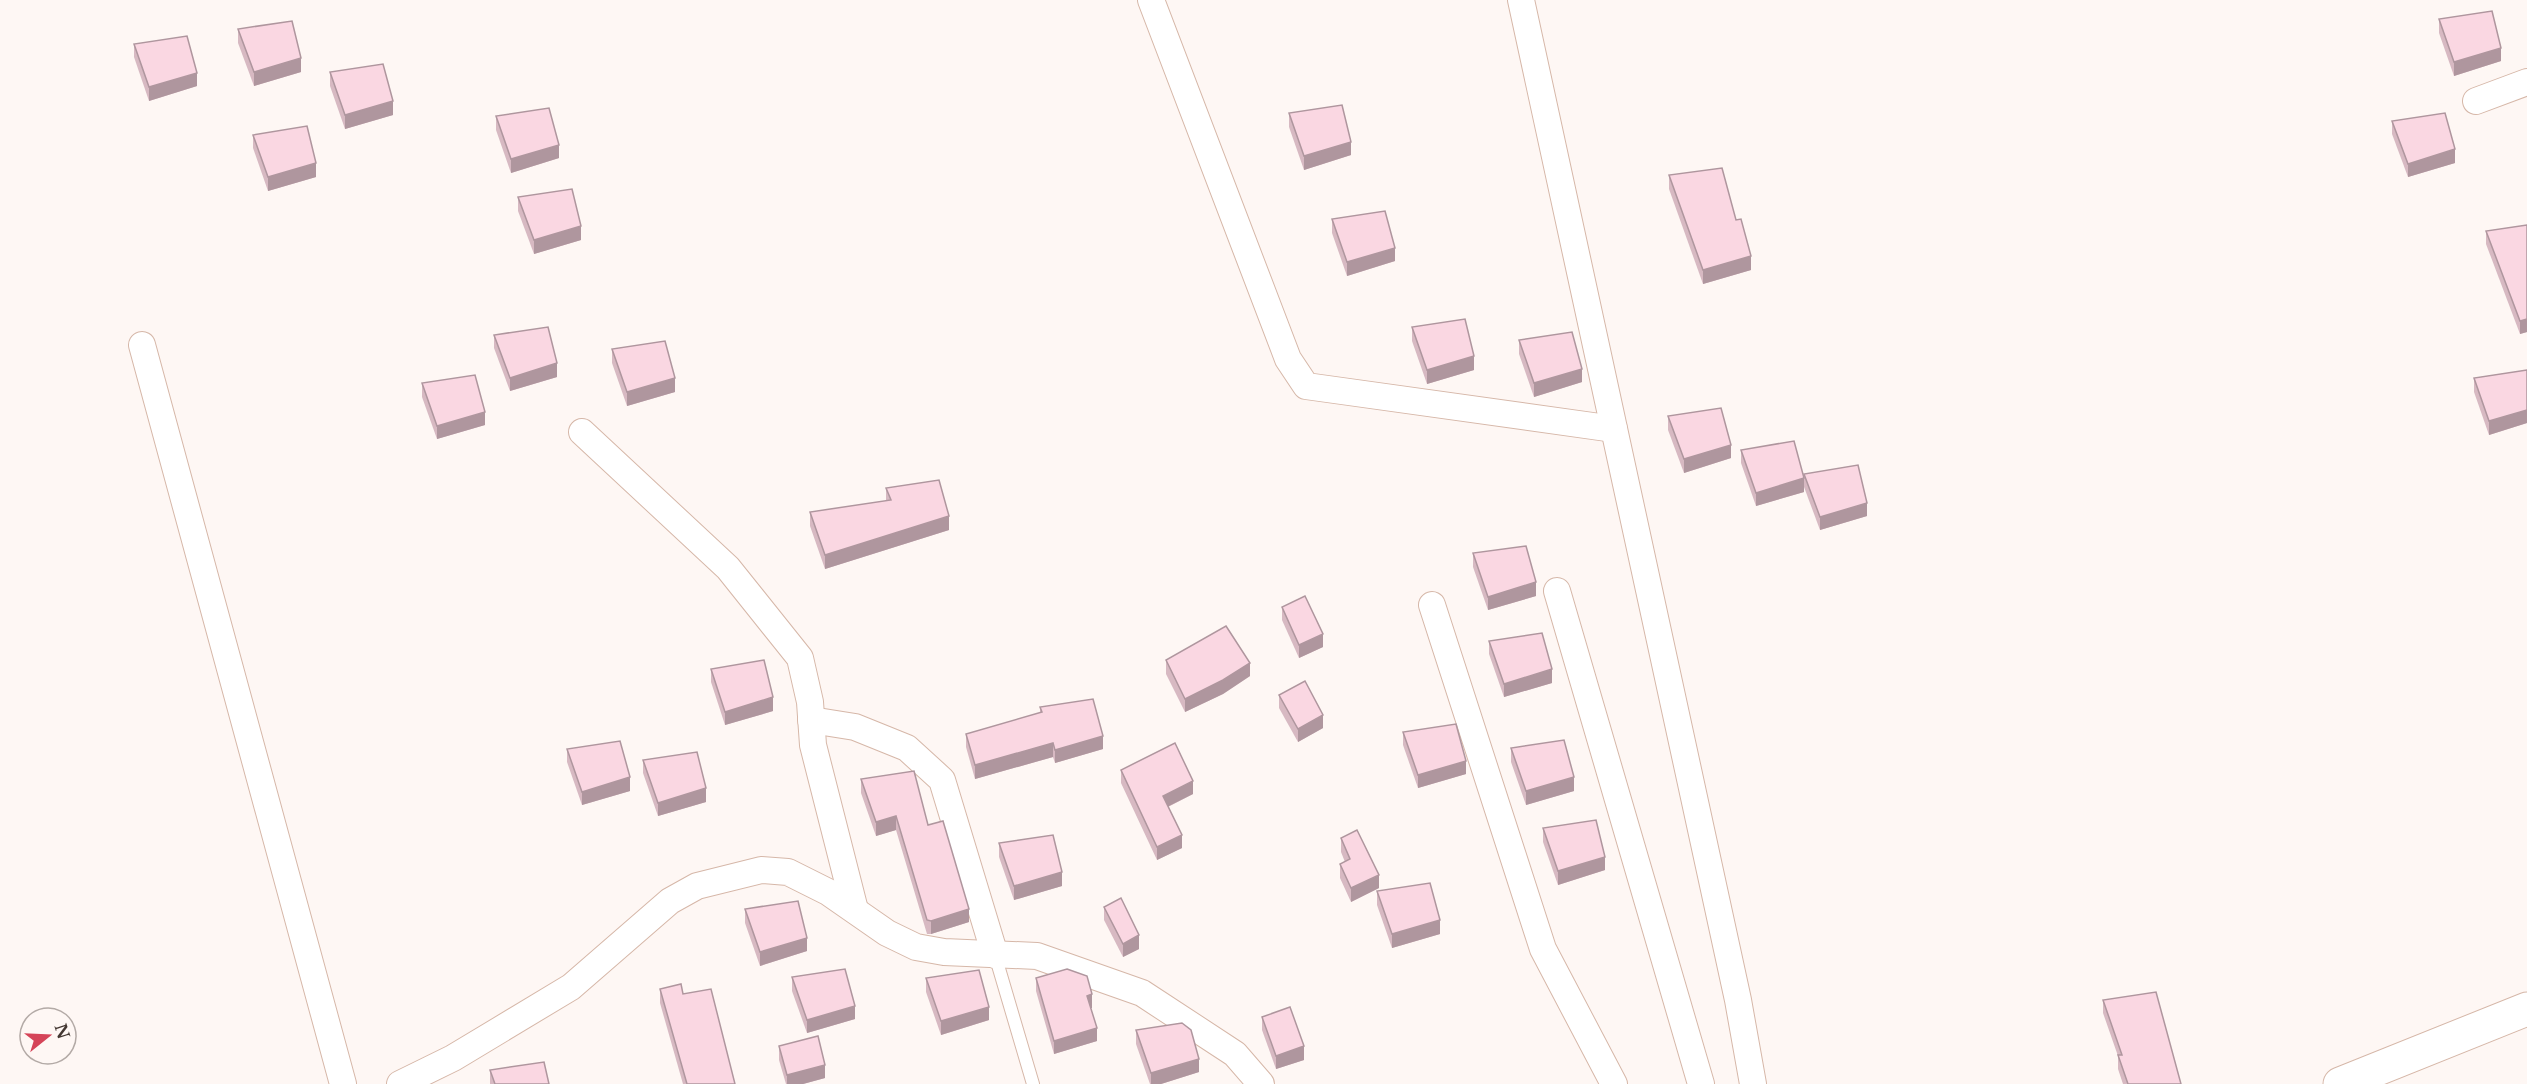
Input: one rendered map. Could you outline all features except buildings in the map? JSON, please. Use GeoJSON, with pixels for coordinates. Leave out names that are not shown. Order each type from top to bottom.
{"type":"FeatureCollection","features":[{"type":"Feature","properties":{"kind":"street"},"geometry":{"type":"LineString","coordinates":[[1151,0],[1288,359],[1306,386],[1614,429]]}},
{"type":"Feature","properties":{"kind":"street"},"geometry":{"type":"LineString","coordinates":[[1521,0],[1735,989],[1753,1084]]}},
{"type":"Feature","properties":{"kind":"street"},"geometry":{"type":"LineString","coordinates":[[2476,101],[2527,81]]}},
{"type":"Feature","properties":{"kind":"street"},"geometry":{"type":"LineString","coordinates":[[142,345],[343,1084]]}},
{"type":"Feature","properties":{"kind":"street"},"geometry":{"type":"LineString","coordinates":[[582,432],[728,568],[774,622],[800,658],[813,745],[855,910]]}},
{"type":"Feature","properties":{"kind":"street"},"geometry":{"type":"LineString","coordinates":[[1557,591],[1701,1084]]}},
{"type":"Feature","properties":{"kind":"street"},"geometry":{"type":"LineString","coordinates":[[1432,605],[1543,949],[1614,1084]]}},
{"type":"Feature","properties":{"kind":"street"},"geometry":{"type":"LineString","coordinates":[[811,720],[855,727],[907,748],[942,780],[995,955]]}},
{"type":"Feature","properties":{"kind":"street"},"geometry":{"type":"LineString","coordinates":[[400,1084],[453,1058],[571,987],[670,901],[697,886],[761,870],[788,872],[828,892],[887,933],[916,947],[944,952],[1037,956],[1142,993],[1235,1054],[1261,1084]]}},
{"type":"Feature","properties":{"kind":"street"},"geometry":{"type":"LineString","coordinates":[[2349,1082],[2527,1009]]}},
{"type":"Feature","properties":{"kind":"lane"},"geometry":{"type":"LineString","coordinates":[[995,955],[1033,1084]]}}]}
